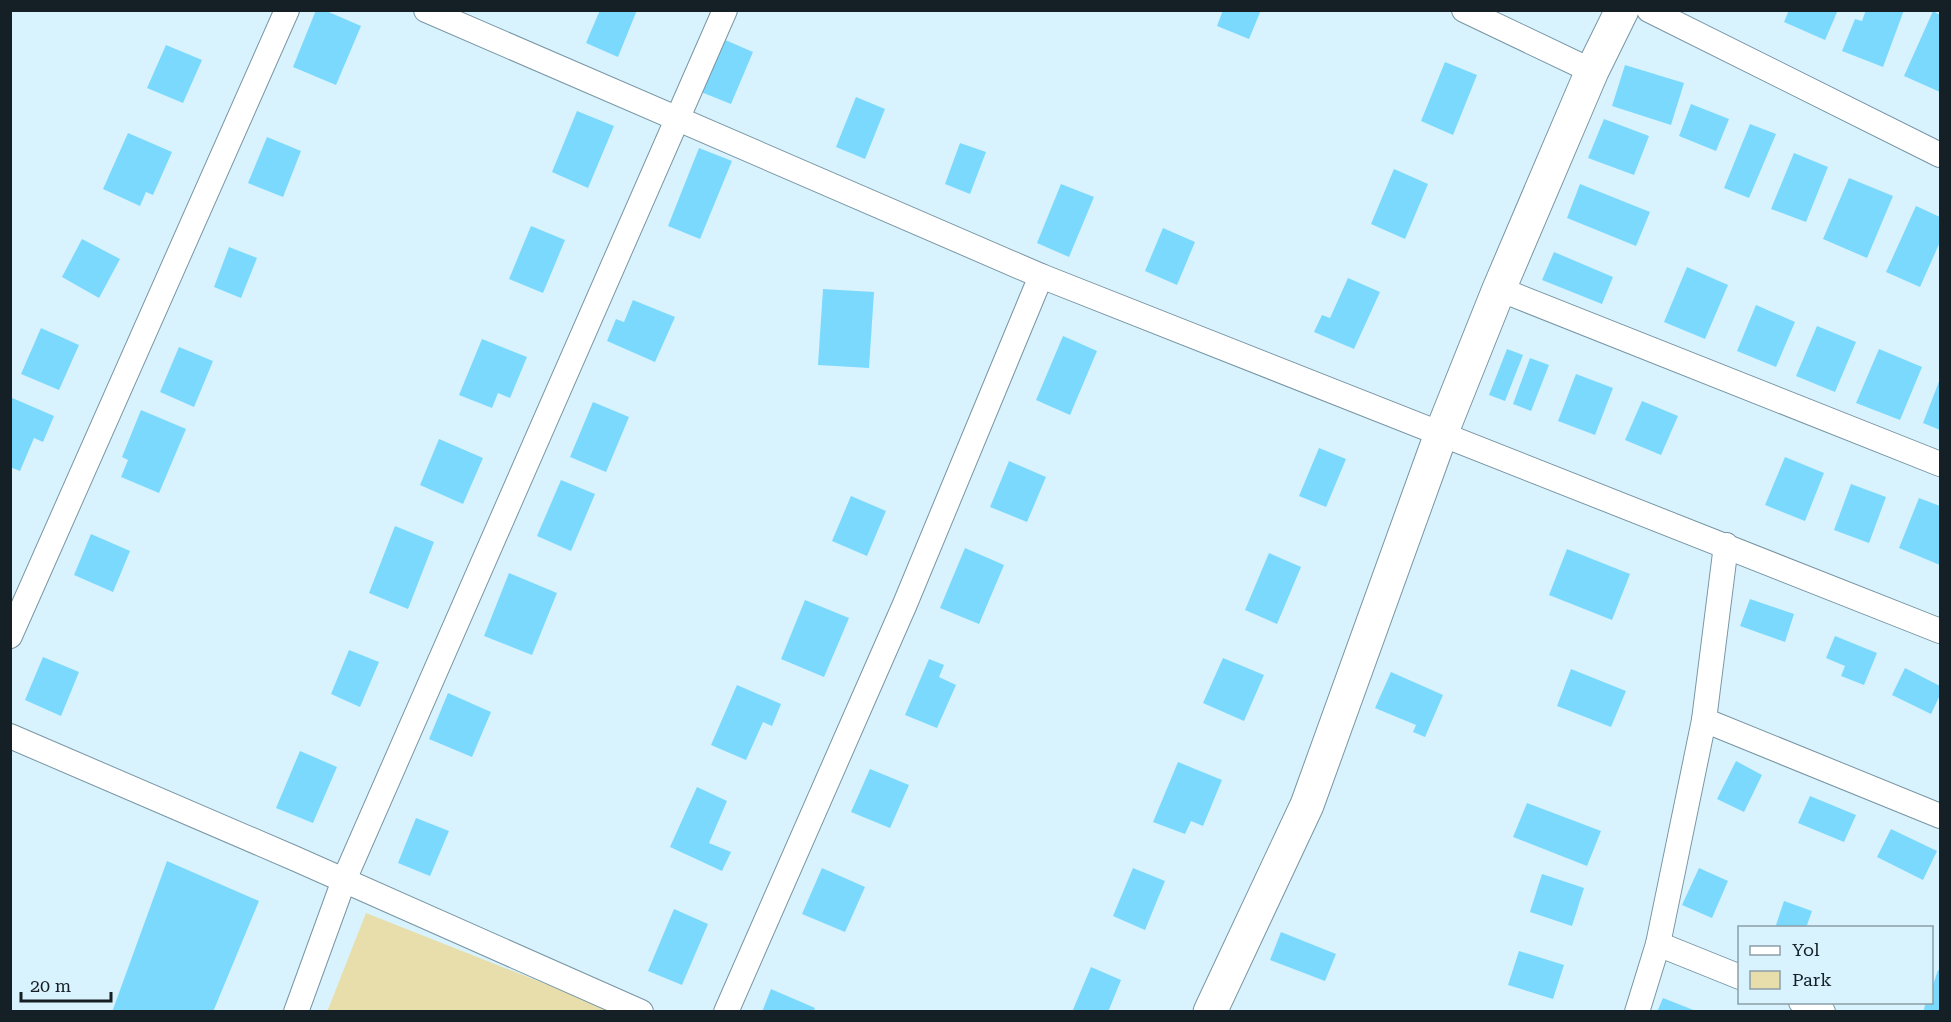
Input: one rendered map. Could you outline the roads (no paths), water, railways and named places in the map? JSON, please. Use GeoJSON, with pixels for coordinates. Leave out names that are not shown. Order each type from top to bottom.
{"type":"FeatureCollection","features":[{"type":"Feature","properties":{"kind":"street"},"geometry":{"type":"LineString","coordinates":[[10,636],[287,10]]}},
{"type":"Feature","properties":{"kind":"street"},"geometry":{"type":"LineString","coordinates":[[426,10],[1041,276],[1941,631]]}},
{"type":"Feature","properties":{"kind":"street"},"geometry":{"type":"LineString","coordinates":[[296,1011],[344,880],[724,10]]}},
{"type":"Feature","properties":{"kind":"street"},"geometry":{"type":"LineString","coordinates":[[1464,10],[1592,71]]}},
{"type":"Feature","properties":{"kind":"street"},"geometry":{"type":"LineString","coordinates":[[1210,1011],[1307,805],[1441,434],[1499,289],[1592,71],[1622,10]]}},
{"type":"Feature","properties":{"kind":"street"},"geometry":{"type":"LineString","coordinates":[[1649,10],[1941,155]]}},
{"type":"Feature","properties":{"kind":"street"},"geometry":{"type":"LineString","coordinates":[[726,1011],[905,604],[1041,276]]}},
{"type":"Feature","properties":{"kind":"street"},"geometry":{"type":"LineString","coordinates":[[1499,289],[1941,464]]}},
{"type":"Feature","properties":{"kind":"street"},"geometry":{"type":"LineString","coordinates":[[1637,1011],[1658,944],[1704,720],[1726,545]]}},
{"type":"Feature","properties":{"kind":"street"},"geometry":{"type":"LineString","coordinates":[[1704,720],[1941,816]]}},
{"type":"Feature","properties":{"kind":"street"},"geometry":{"type":"LineString","coordinates":[[10,736],[641,1011]]}},
{"type":"Feature","properties":{"kind":"street"},"geometry":{"type":"LineString","coordinates":[[1658,944],[1738,976]]}},
{"type":"Feature","properties":{"kind":"street"},"geometry":{"type":"LineString","coordinates":[[1806,1004],[1823,1011]]}}]}
